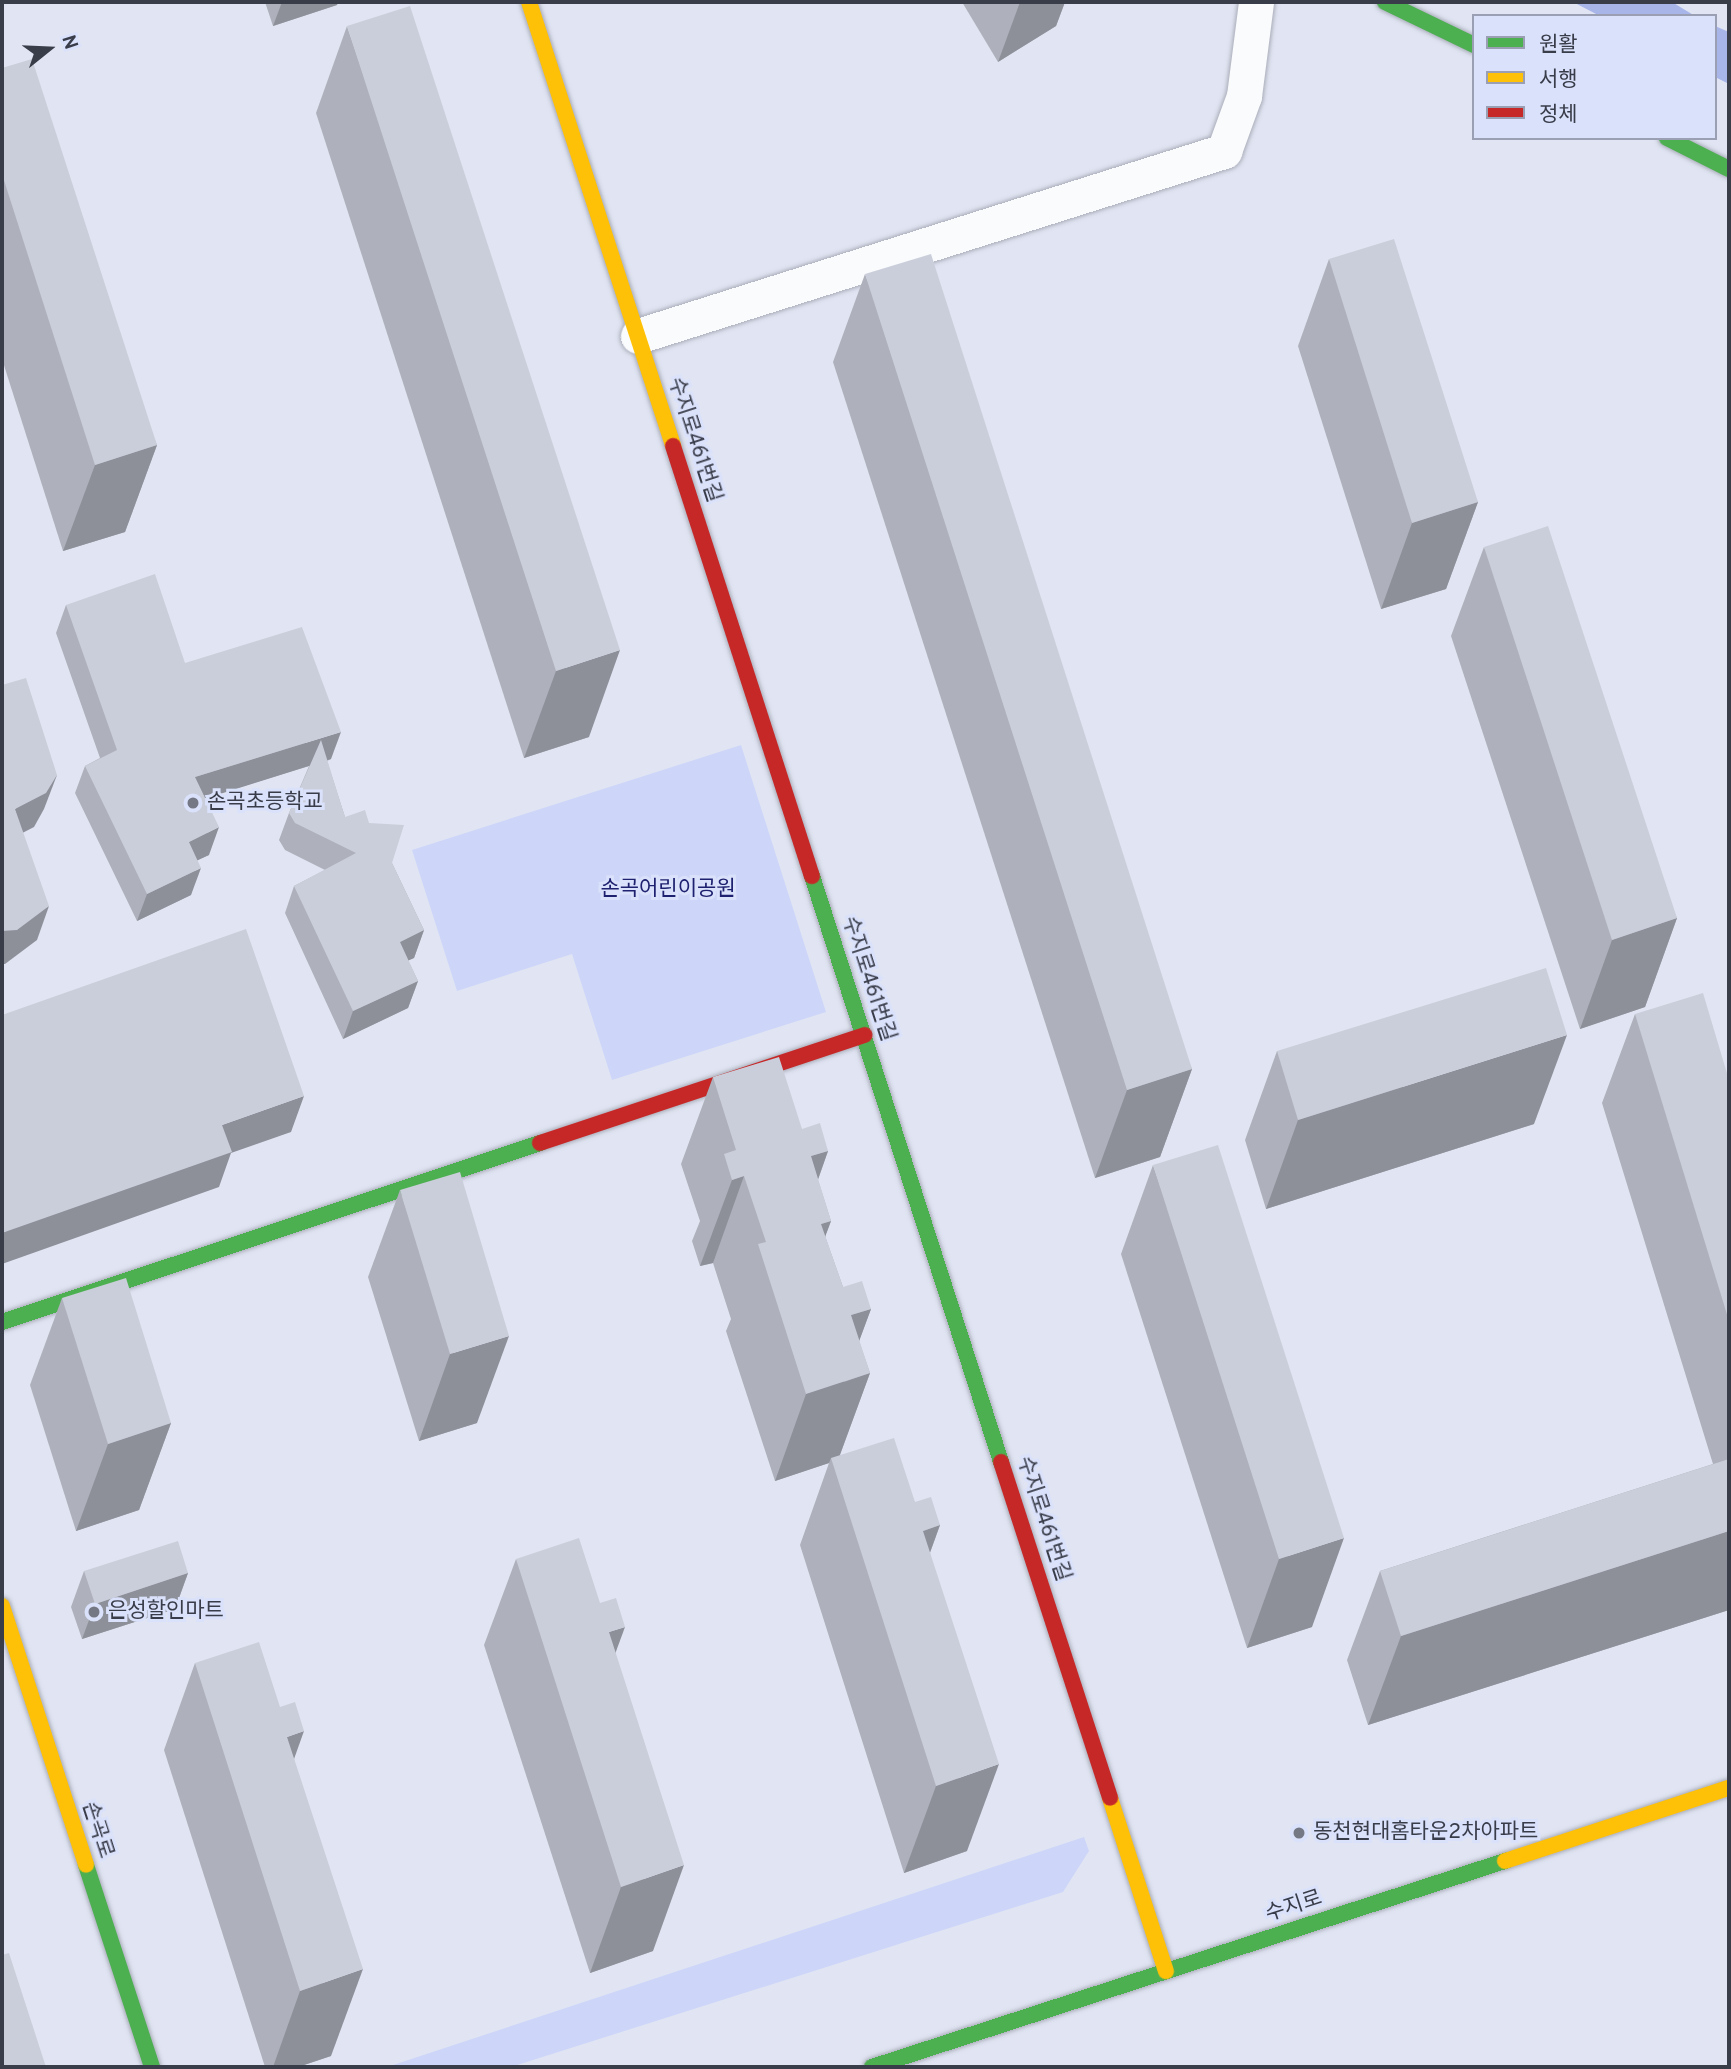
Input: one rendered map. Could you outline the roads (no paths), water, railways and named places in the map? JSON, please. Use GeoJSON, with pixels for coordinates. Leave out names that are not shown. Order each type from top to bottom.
{"type":"FeatureCollection","features":[{"type":"Feature","properties":{"kind":"street","name":"수지로461번길"},"geometry":{"type":"LineString","coordinates":[[529,2],[1166,1971]]}},
{"type":"Feature","properties":{"kind":"street"},"geometry":{"type":"LineString","coordinates":[[638,336],[1224,151],[1244,96],[1256,2]]}},
{"type":"Feature","properties":{"kind":"street"},"geometry":{"type":"LineString","coordinates":[[1385,2],[1472,44]]}},
{"type":"Feature","properties":{"kind":"street"},"geometry":{"type":"LineString","coordinates":[[1671,140],[1729,169]]}},
{"type":"Feature","properties":{"kind":"street"},"geometry":{"type":"LineString","coordinates":[[2,1322],[864,1035]]}},
{"type":"Feature","properties":{"kind":"street","name":"손곡로"},"geometry":{"type":"LineString","coordinates":[[2,1606],[152,2067]]}},
{"type":"Feature","properties":{"kind":"street","name":"수지로"},"geometry":{"type":"LineString","coordinates":[[872,2067],[1729,1788]]}},
{"type":"Feature","properties":{"kind":"place","name":"손곡초등학교"},"geometry":{"type":"Point","coordinates":[193,803]}},
{"type":"Feature","properties":{"kind":"place","name":"은성할인마트"},"geometry":{"type":"Point","coordinates":[94,1612]}},
{"type":"Feature","properties":{"kind":"place","name":"동천현대홈타운2차아파트"},"geometry":{"type":"Point","coordinates":[1299,1833]}},
{"type":"Feature","properties":{"kind":"park label","name":"손곡어린이공원"},"geometry":{"type":"Point","coordinates":[668,890]}}]}
